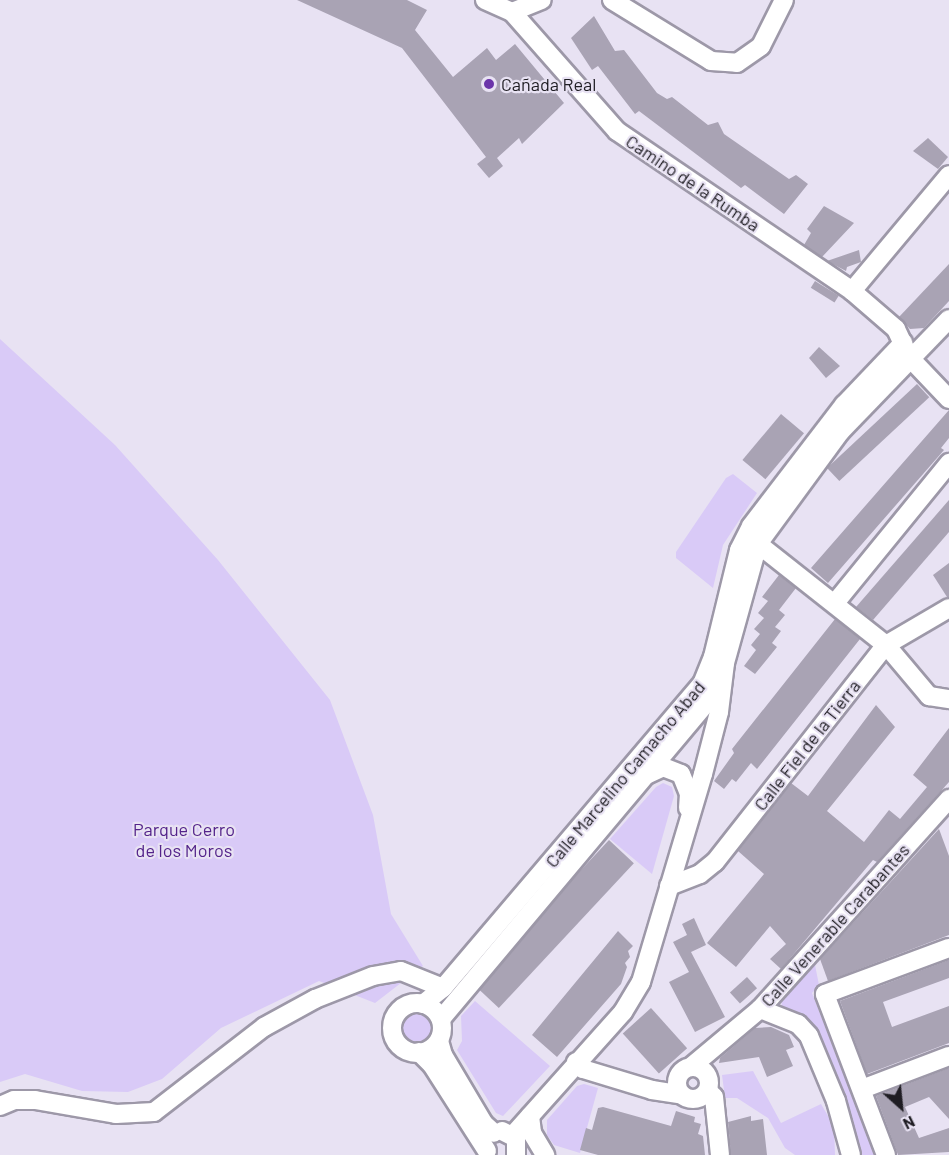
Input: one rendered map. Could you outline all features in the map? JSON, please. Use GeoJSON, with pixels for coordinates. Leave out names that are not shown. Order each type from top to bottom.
{"type":"FeatureCollection","features":[{"type":"Feature","properties":{"kind":"street","name":"Camino de la Rumba"},"geometry":{"type":"LineString","coordinates":[[484,0],[512,12],[617,131],[852,291],[896,329],[906,350],[949,399]]}},
{"type":"Feature","properties":{"kind":"street"},"geometry":{"type":"LineString","coordinates":[[512,12],[542,0]]}},
{"type":"Feature","properties":{"kind":"street"},"geometry":{"type":"LineString","coordinates":[[612,0],[711,61],[737,63],[761,46],[784,0]]}},
{"type":"Feature","properties":{"kind":"street"},"geometry":{"type":"LineString","coordinates":[[852,291],[949,176]]}},
{"type":"Feature","properties":{"kind":"street"},"geometry":{"type":"LineString","coordinates":[[516,1145],[530,1116],[637,991],[719,712],[725,663],[758,544],[840,432],[906,350],[949,319]]}},
{"type":"Feature","properties":{"kind":"street","name":"Calle Marcelino Camacho Abad"},"geometry":{"type":"LineString","coordinates":[[423,1004],[443,988],[702,684],[713,657],[739,550],[751,526],[844,405],[906,350]]}},
{"type":"Feature","properties":{"kind":"street"},"geometry":{"type":"LineString","coordinates":[[835,603],[949,463]]}},
{"type":"Feature","properties":{"kind":"street"},"geometry":{"type":"LineString","coordinates":[[758,544],[886,645],[929,696],[948,699]]}},
{"type":"Feature","properties":{"kind":"street","name":"Calle Fiel de la Tierra"},"geometry":{"type":"LineString","coordinates":[[669,886],[700,874],[715,862],[886,645],[949,608]]}},
{"type":"Feature","properties":{"kind":"street","name":"Calle Marcelino Camacho Abad"},"geometry":{"type":"LineString","coordinates":[[441,1019],[637,782],[707,702],[725,663]]}},
{"type":"Feature","properties":{"kind":"street"},"geometry":{"type":"LineString","coordinates":[[637,782],[663,767],[681,774],[689,794],[686,827]]}},
{"type":"Feature","properties":{"kind":"street","name":"Calle Venerable Carabantes"},"geometry":{"type":"LineString","coordinates":[[694,1084],[717,1045],[760,1009],[949,799]]}},
{"type":"Feature","properties":{"kind":"street"},"geometry":{"type":"LineString","coordinates":[[886,1155],[825,994],[949,948]]}},
{"type":"Feature","properties":{"kind":"street"},"geometry":{"type":"LineString","coordinates":[[0,1106],[14,1100],[35,1100],[116,1114],[154,1112],[264,1027],[315,999],[373,976],[401,971],[443,988]]}},
{"type":"Feature","properties":{"kind":"street"},"geometry":{"type":"LineString","coordinates":[[488,1153],[432,1065],[419,1052],[397,1042],[393,1026],[407,1005],[423,1004],[441,1019],[439,1041],[443,1055],[484,1124],[494,1133]]}},
{"type":"Feature","properties":{"kind":"street"},"geometry":{"type":"LineString","coordinates":[[760,1009],[798,1024],[808,1036],[849,1151]]}},
{"type":"Feature","properties":{"kind":"street"},"geometry":{"type":"LineString","coordinates":[[419,1052],[439,1041]]}},
{"type":"Feature","properties":{"kind":"street"},"geometry":{"type":"LineString","coordinates":[[862,1089],[949,1056]]}},
{"type":"Feature","properties":{"kind":"street"},"geometry":{"type":"LineString","coordinates":[[576,1062],[583,1069],[652,1090],[694,1084],[716,1128],[720,1155]]}},
{"type":"Feature","properties":{"kind":"street"},"geometry":{"type":"LineString","coordinates":[[530,1116],[532,1133],[545,1155]]}},
{"type":"Feature","properties":{"kind":"street"},"geometry":{"type":"LineString","coordinates":[[488,1153],[487,1141],[494,1133],[504,1131],[516,1145],[545,1155]]}},
{"type":"Feature","properties":{"kind":"green space","name":"Parque Cerro de los Moros"},"geometry":{"type":"Polygon","coordinates":[[[0,339],[115,445],[218,560],[330,700],[373,815],[391,914],[423,966],[375,1003],[319,981],[221,1028],[162,1079],[128,1092],[82,1091],[25,1074],[0,1082],[0,339]]]}},
{"type":"Feature","properties":{"kind":"green space"},"geometry":{"type":"Polygon","coordinates":[[[733,474],[757,493],[723,545],[713,588],[676,558],[676,552],[726,478],[733,474]]]}},
{"type":"Feature","properties":{"kind":"green space"},"geometry":{"type":"Polygon","coordinates":[[[663,783],[672,787],[674,796],[652,874],[610,839],[656,787],[663,783]]]}},
{"type":"Feature","properties":{"kind":"green space"},"geometry":{"type":"Polygon","coordinates":[[[815,965],[819,985],[812,993],[875,1155],[860,1155],[861,1148],[850,1114],[813,1029],[797,1013],[782,1006],[781,1000],[815,965]]]}},
{"type":"Feature","properties":{"kind":"green space"},"geometry":{"type":"Polygon","coordinates":[[[475,1001],[550,1066],[503,1116],[496,1113],[457,1050],[462,1041],[461,1016],[475,1001]]]}},
{"type":"Feature","properties":{"kind":"green space"},"geometry":{"type":"Polygon","coordinates":[[[418,1012],[430,1017],[435,1029],[430,1041],[418,1046],[406,1041],[401,1029],[406,1017],[418,1012]]]}},
{"type":"Feature","properties":{"kind":"green space"},"geometry":{"type":"Polygon","coordinates":[[[753,1071],[781,1123],[821,1104],[834,1126],[835,1155],[795,1155],[785,1148],[768,1118],[737,1098],[725,1098],[722,1075],[753,1071]]]}},
{"type":"Feature","properties":{"kind":"green space"},"geometry":{"type":"Polygon","coordinates":[[[584,1084],[598,1088],[580,1153],[554,1145],[547,1135],[547,1120],[577,1086],[584,1084]]]}},
{"type":"Feature","properties":{"kind":"building","name":"Cañada Real"},"geometry":{"type":"Polygon","coordinates":[[[297,0],[407,0],[427,10],[415,30],[453,77],[487,48],[496,60],[515,44],[564,103],[522,144],[519,138],[497,158],[503,166],[489,178],[477,164],[486,157],[402,48],[297,0]]]}},
{"type":"Feature","properties":{"kind":"building"},"geometry":{"type":"Polygon","coordinates":[[[594,16],[615,51],[624,50],[657,93],[667,99],[672,97],[708,125],[718,122],[724,134],[789,179],[796,175],[808,184],[784,214],[745,185],[741,188],[639,111],[635,114],[598,66],[592,70],[571,38],[594,16]]]}},
{"type":"Feature","properties":{"kind":"building"},"geometry":{"type":"Polygon","coordinates":[[[928,138],[948,157],[938,169],[913,151],[928,138]]]}},
{"type":"Feature","properties":{"kind":"building"},"geometry":{"type":"Polygon","coordinates":[[[824,206],[854,223],[822,257],[804,245],[811,233],[807,229],[824,206]]]}},
{"type":"Feature","properties":{"kind":"building"},"geometry":{"type":"Polygon","coordinates":[[[859,250],[861,262],[847,267],[846,271],[827,261],[859,250]]]}},
{"type":"Feature","properties":{"kind":"building"},"geometry":{"type":"Polygon","coordinates":[[[949,264],[949,301],[924,328],[910,329],[899,317],[949,264]]]}},
{"type":"Feature","properties":{"kind":"building"},"geometry":{"type":"Polygon","coordinates":[[[815,281],[839,296],[835,303],[811,288],[815,281]]]}},
{"type":"Feature","properties":{"kind":"building"},"geometry":{"type":"Polygon","coordinates":[[[819,347],[840,366],[826,378],[809,358],[819,347]]]}},
{"type":"Feature","properties":{"kind":"building"},"geometry":{"type":"Polygon","coordinates":[[[917,384],[929,397],[839,481],[827,468],[917,384]]]}},
{"type":"Feature","properties":{"kind":"building"},"geometry":{"type":"Polygon","coordinates":[[[949,410],[949,438],[941,448],[944,450],[828,583],[811,568],[949,410]]]}},
{"type":"Feature","properties":{"kind":"building"},"geometry":{"type":"Polygon","coordinates":[[[781,414],[804,433],[765,479],[742,460],[781,414]]]}},
{"type":"Feature","properties":{"kind":"building"},"geometry":{"type":"Polygon","coordinates":[[[949,500],[949,532],[873,620],[856,607],[949,500]]]}},
{"type":"Feature","properties":{"kind":"building"},"geometry":{"type":"Polygon","coordinates":[[[949,563],[949,597],[947,597],[933,575],[949,563]]]}},
{"type":"Feature","properties":{"kind":"building"},"geometry":{"type":"Polygon","coordinates":[[[779,575],[796,588],[779,610],[785,615],[775,627],[781,631],[772,643],[777,647],[755,674],[744,666],[756,650],[751,645],[760,634],[754,629],[764,618],[758,613],[768,601],[762,597],[779,575]]]}},
{"type":"Feature","properties":{"kind":"building"},"geometry":{"type":"Polygon","coordinates":[[[835,619],[860,639],[757,769],[751,763],[736,782],[732,779],[724,789],[714,781],[734,753],[732,749],[835,619]]]}},
{"type":"Feature","properties":{"kind":"building"},"geometry":{"type":"Polygon","coordinates":[[[876,705],[895,727],[827,811],[864,842],[889,810],[900,819],[927,787],[913,775],[949,728],[949,782],[877,862],[873,860],[781,969],[770,959],[786,944],[770,926],[736,967],[707,943],[764,874],[738,851],[791,783],[808,796],[876,705]]]}},
{"type":"Feature","properties":{"kind":"building"},"geometry":{"type":"Polygon","coordinates":[[[939,829],[949,856],[949,935],[828,981],[820,959],[939,829]]]}},
{"type":"Feature","properties":{"kind":"building"},"geometry":{"type":"Polygon","coordinates":[[[609,840],[634,863],[499,1008],[474,985],[609,840]]]}},
{"type":"Feature","properties":{"kind":"building"},"geometry":{"type":"Polygon","coordinates":[[[694,918],[706,945],[691,952],[725,1017],[695,1032],[669,982],[689,972],[673,942],[687,935],[682,924],[694,918]]]}},
{"type":"Feature","properties":{"kind":"building"},"geometry":{"type":"Polygon","coordinates":[[[618,931],[633,946],[628,951],[630,957],[625,963],[627,967],[621,984],[557,1057],[532,1035],[618,931]]]}},
{"type":"Feature","properties":{"kind":"building"},"geometry":{"type":"Polygon","coordinates":[[[949,960],[949,978],[883,1002],[892,1027],[949,1006],[949,1043],[867,1074],[840,1001],[949,960]]]}},
{"type":"Feature","properties":{"kind":"building"},"geometry":{"type":"Polygon","coordinates":[[[747,977],[757,988],[740,1004],[730,992],[747,977]]]}},
{"type":"Feature","properties":{"kind":"building"},"geometry":{"type":"Polygon","coordinates":[[[651,1008],[687,1048],[659,1074],[623,1033],[651,1008]]]}},
{"type":"Feature","properties":{"kind":"building"},"geometry":{"type":"Polygon","coordinates":[[[771,1027],[789,1035],[794,1047],[786,1050],[793,1066],[767,1077],[759,1057],[719,1063],[720,1058],[755,1028],[771,1027]]]}},
{"type":"Feature","properties":{"kind":"building"},"geometry":{"type":"Polygon","coordinates":[[[949,1068],[949,1119],[929,1097],[905,1107],[919,1138],[949,1128],[949,1152],[898,1155],[876,1096],[949,1068]]]}},
{"type":"Feature","properties":{"kind":"building"},"geometry":{"type":"Polygon","coordinates":[[[603,1107],[671,1126],[676,1111],[695,1117],[694,1122],[701,1124],[698,1134],[703,1136],[705,1155],[598,1155],[580,1150],[586,1128],[592,1130],[598,1108],[603,1107]]]}},
{"type":"Feature","properties":{"kind":"building"},"geometry":{"type":"Polygon","coordinates":[[[751,1116],[751,1121],[763,1119],[767,1155],[731,1155],[728,1122],[751,1116]]]}},
{"type":"Feature","properties":{"kind":"place","name":"Cañada Real"},"geometry":{"type":"Point","coordinates":[489,84]}}]}
